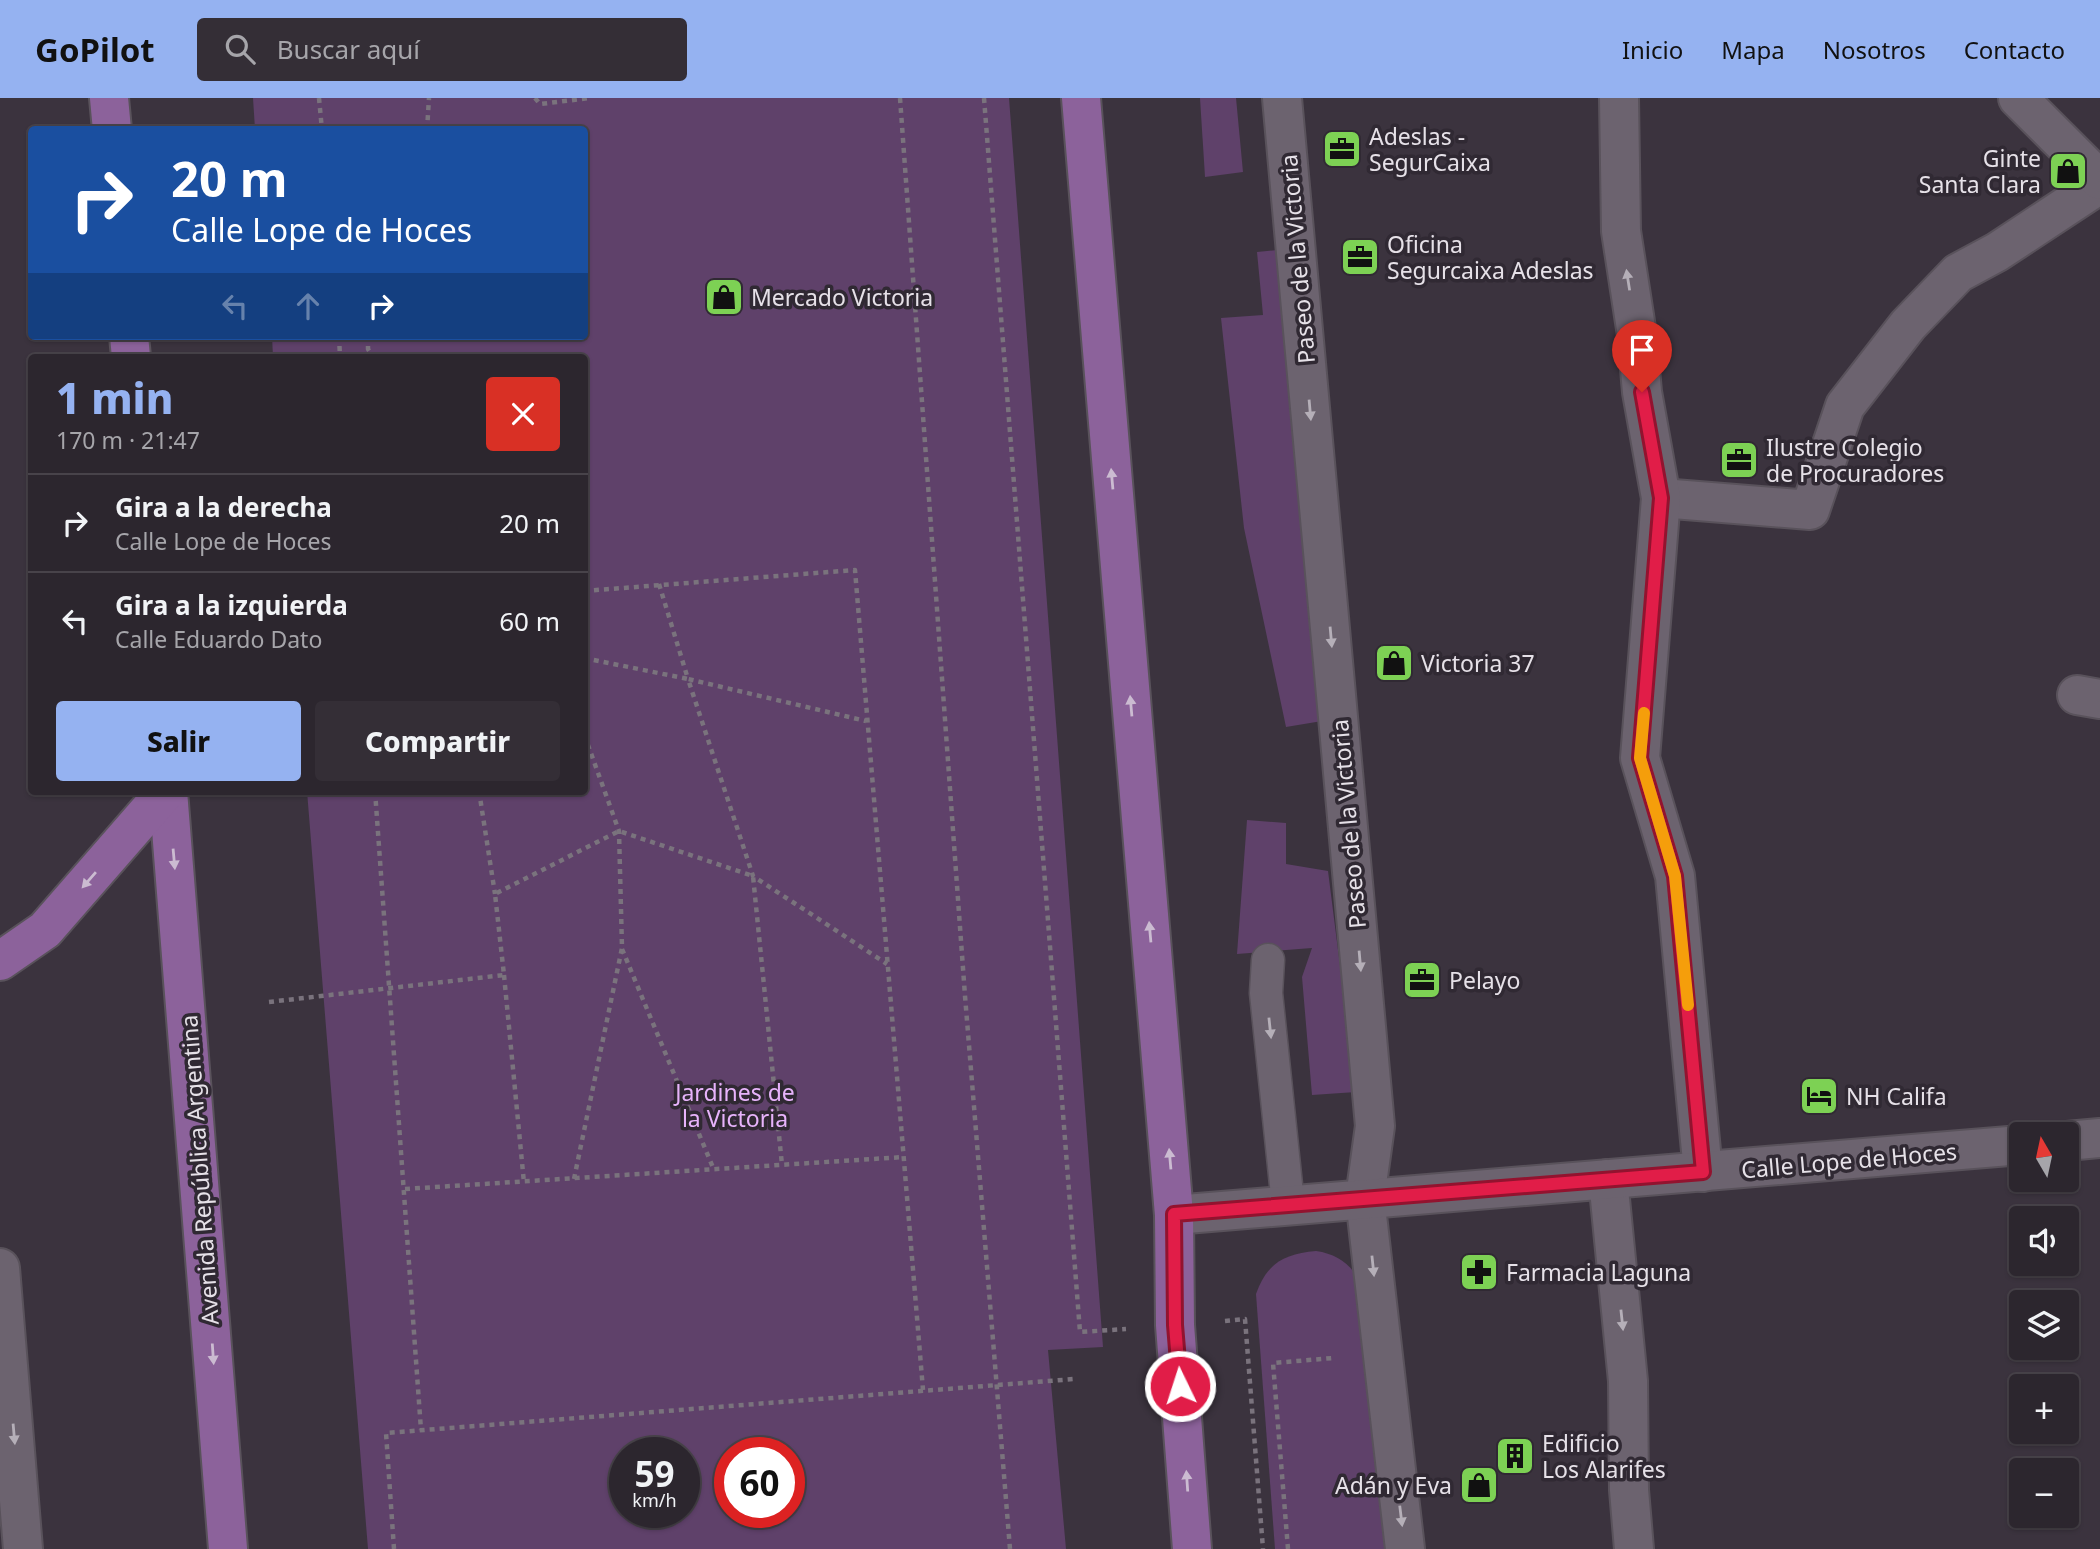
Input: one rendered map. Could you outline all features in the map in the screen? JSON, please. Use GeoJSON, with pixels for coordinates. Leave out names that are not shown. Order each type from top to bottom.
{"type":"FeatureCollection","features":[{"type":"Feature","properties":{"kind":"main road"},"geometry":{"type":"LineString","coordinates":[[109,98],[112,126]]}},
{"type":"Feature","properties":{"kind":"main road"},"geometry":{"type":"LineString","coordinates":[[1081,98],[1174,1214],[1175,1325],[1192,1549]]}},
{"type":"Feature","properties":{"kind":"main road"},"geometry":{"type":"LineString","coordinates":[[0,961],[45,930],[163,795]]}},
{"type":"Feature","properties":{"kind":"main road","name":"Avenida República Argentina"},"geometry":{"type":"LineString","coordinates":[[167,795],[228,1549]]}},
{"type":"Feature","properties":{"kind":"street","name":"Paseo de la Victoria"},"geometry":{"type":"LineString","coordinates":[[1282,98],[1375,1126],[1366,1198],[1405,1549]]}},
{"type":"Feature","properties":{"kind":"street"},"geometry":{"type":"LineString","coordinates":[[1619,98],[1620,231],[1637,335],[1642,392],[1661,498],[1640,758],[1675,876],[1703,1172]]}},
{"type":"Feature","properties":{"kind":"street"},"geometry":{"type":"LineString","coordinates":[[1661,498],[1810,510],[1845,406],[1908,325],[1958,273],[1997,252],[2100,182],[2018,98]]}},
{"type":"Feature","properties":{"kind":"street"},"geometry":{"type":"LineString","coordinates":[[2079,1140],[2100,1138]]}},
{"type":"Feature","properties":{"kind":"street","name":"Calle Lope de Hoces"},"geometry":{"type":"LineString","coordinates":[[1174,1214],[2009,1146]]}},
{"type":"Feature","properties":{"kind":"street"},"geometry":{"type":"LineString","coordinates":[[1608,1179],[1628,1381],[1629,1490],[1634,1549]]}},
{"type":"Feature","properties":{"kind":"street"},"geometry":{"type":"LineString","coordinates":[[0,1268],[23,1549]]}},
{"type":"Feature","properties":{"kind":"lane"},"geometry":{"type":"LineString","coordinates":[[1268,960],[1266,993],[1288,1204]]}},
{"type":"Feature","properties":{"kind":"path"},"geometry":{"type":"LineString","coordinates":[[319,98],[322,126]]}},
{"type":"Feature","properties":{"kind":"path"},"geometry":{"type":"LineString","coordinates":[[427,126],[429,98]]}},
{"type":"Feature","properties":{"kind":"path"},"geometry":{"type":"LineString","coordinates":[[535,98],[540,104],[590,98]]}},
{"type":"Feature","properties":{"kind":"path"},"geometry":{"type":"LineString","coordinates":[[900,98],[964,983],[1010,1549]]}},
{"type":"Feature","properties":{"kind":"path"},"geometry":{"type":"LineString","coordinates":[[984,98],[1080,1332]]}},
{"type":"Feature","properties":{"kind":"path"},"geometry":{"type":"LineString","coordinates":[[588,591],[855,570],[923,1390]]}},
{"type":"Feature","properties":{"kind":"path"},"geometry":{"type":"LineString","coordinates":[[659,584],[753,876],[782,1165]]}},
{"type":"Feature","properties":{"kind":"path"},"geometry":{"type":"LineString","coordinates":[[588,659],[688,679],[866,721]]}},
{"type":"Feature","properties":{"kind":"path"},"geometry":{"type":"LineString","coordinates":[[574,1179],[622,948],[619,831],[588,745]]}},
{"type":"Feature","properties":{"kind":"path"},"geometry":{"type":"LineString","coordinates":[[375,795],[421,1430]]}},
{"type":"Feature","properties":{"kind":"path"},"geometry":{"type":"LineString","coordinates":[[480,795],[495,894],[524,1183]]}},
{"type":"Feature","properties":{"kind":"path"},"geometry":{"type":"LineString","coordinates":[[495,894],[619,831],[753,876],[888,964]]}},
{"type":"Feature","properties":{"kind":"path"},"geometry":{"type":"LineString","coordinates":[[622,948],[714,1170]]}},
{"type":"Feature","properties":{"kind":"path"},"geometry":{"type":"LineString","coordinates":[[269,1002],[504,975]]}},
{"type":"Feature","properties":{"kind":"path"},"geometry":{"type":"LineString","coordinates":[[405,1189],[904,1157]]}},
{"type":"Feature","properties":{"kind":"path"},"geometry":{"type":"LineString","coordinates":[[1245,1319],[1263,1549]]}},
{"type":"Feature","properties":{"kind":"path"},"geometry":{"type":"LineString","coordinates":[[1288,1549],[1273,1363],[1383,1355]]}},
{"type":"Feature","properties":{"kind":"path"},"geometry":{"type":"LineString","coordinates":[[394,1549],[386,1433],[1074,1379]]}},
{"type":"Feature","properties":{"kind":"green space","name":"Jardines de la Victoria"},"geometry":{"type":"Polygon","coordinates":[[[253,98],[1009,98],[1103,1347],[1048,1350],[1066,1549],[368,1549],[307,795],[588,795],[588,354],[273,354],[272,340],[588,340],[588,126],[255,126],[253,98]]]}},
{"type":"Feature","properties":{"kind":"green space"},"geometry":{"type":"Polygon","coordinates":[[[1200,98],[1236,98],[1243,172],[1205,177],[1200,98]]]}},
{"type":"Feature","properties":{"kind":"green space"},"geometry":{"type":"Polygon","coordinates":[[[1278,250],[1322,721],[1286,727],[1244,528],[1221,318],[1263,315],[1257,252],[1278,250]]]}},
{"type":"Feature","properties":{"kind":"green space"},"geometry":{"type":"Polygon","coordinates":[[[1247,820],[1286,823],[1286,864],[1328,871],[1356,1092],[1312,1095],[1302,977],[1312,948],[1237,954],[1247,820]]]}},
{"type":"Feature","properties":{"kind":"green space"},"geometry":{"type":"Polygon","coordinates":[[[1316,1251],[1342,1261],[1361,1282],[1391,1549],[1275,1549],[1256,1294],[1260,1283],[1278,1262],[1316,1251]]]}},
{"type":"Feature","properties":{"kind":"slow traffic"},"geometry":{"type":"LineString","coordinates":[[1644,713],[1640,758],[1675,876],[1688,1005]]}},
{"type":"Feature","properties":{"kind":"place","name":"Adeslas - SegurCaixa"},"geometry":{"type":"Point","coordinates":[1342,149]}},
{"type":"Feature","properties":{"kind":"place","name":"Ginte Santa Clara"},"geometry":{"type":"Point","coordinates":[2068,171]}},
{"type":"Feature","properties":{"kind":"place","name":"Oficina Segurcaixa Adeslas"},"geometry":{"type":"Point","coordinates":[1360,257]}},
{"type":"Feature","properties":{"kind":"place","name":"Mercado Victoria"},"geometry":{"type":"Point","coordinates":[724,297]}},
{"type":"Feature","properties":{"kind":"place","name":"Ilustre Colegio de Procuradores"},"geometry":{"type":"Point","coordinates":[1739,460]}},
{"type":"Feature","properties":{"kind":"place","name":"Victoria 37"},"geometry":{"type":"Point","coordinates":[1394,663]}},
{"type":"Feature","properties":{"kind":"place","name":"Pelayo"},"geometry":{"type":"Point","coordinates":[1422,980]}},
{"type":"Feature","properties":{"kind":"place","name":"NH Califa"},"geometry":{"type":"Point","coordinates":[1819,1096]}},
{"type":"Feature","properties":{"kind":"place","name":"Farmacia Laguna"},"geometry":{"type":"Point","coordinates":[1479,1272]}},
{"type":"Feature","properties":{"kind":"place","name":"Edificio Los Alarifes"},"geometry":{"type":"Point","coordinates":[1515,1456]}},
{"type":"Feature","properties":{"kind":"place","name":"Adán y Eva"},"geometry":{"type":"Point","coordinates":[1479,1485]}},
{"type":"Feature","properties":{"kind":"route"},"geometry":{"type":"LineString","coordinates":[[1180,1386],[1175,1325],[1174,1214],[1703,1172],[1675,876],[1640,758],[1661,498],[1642,392]]}}]}
